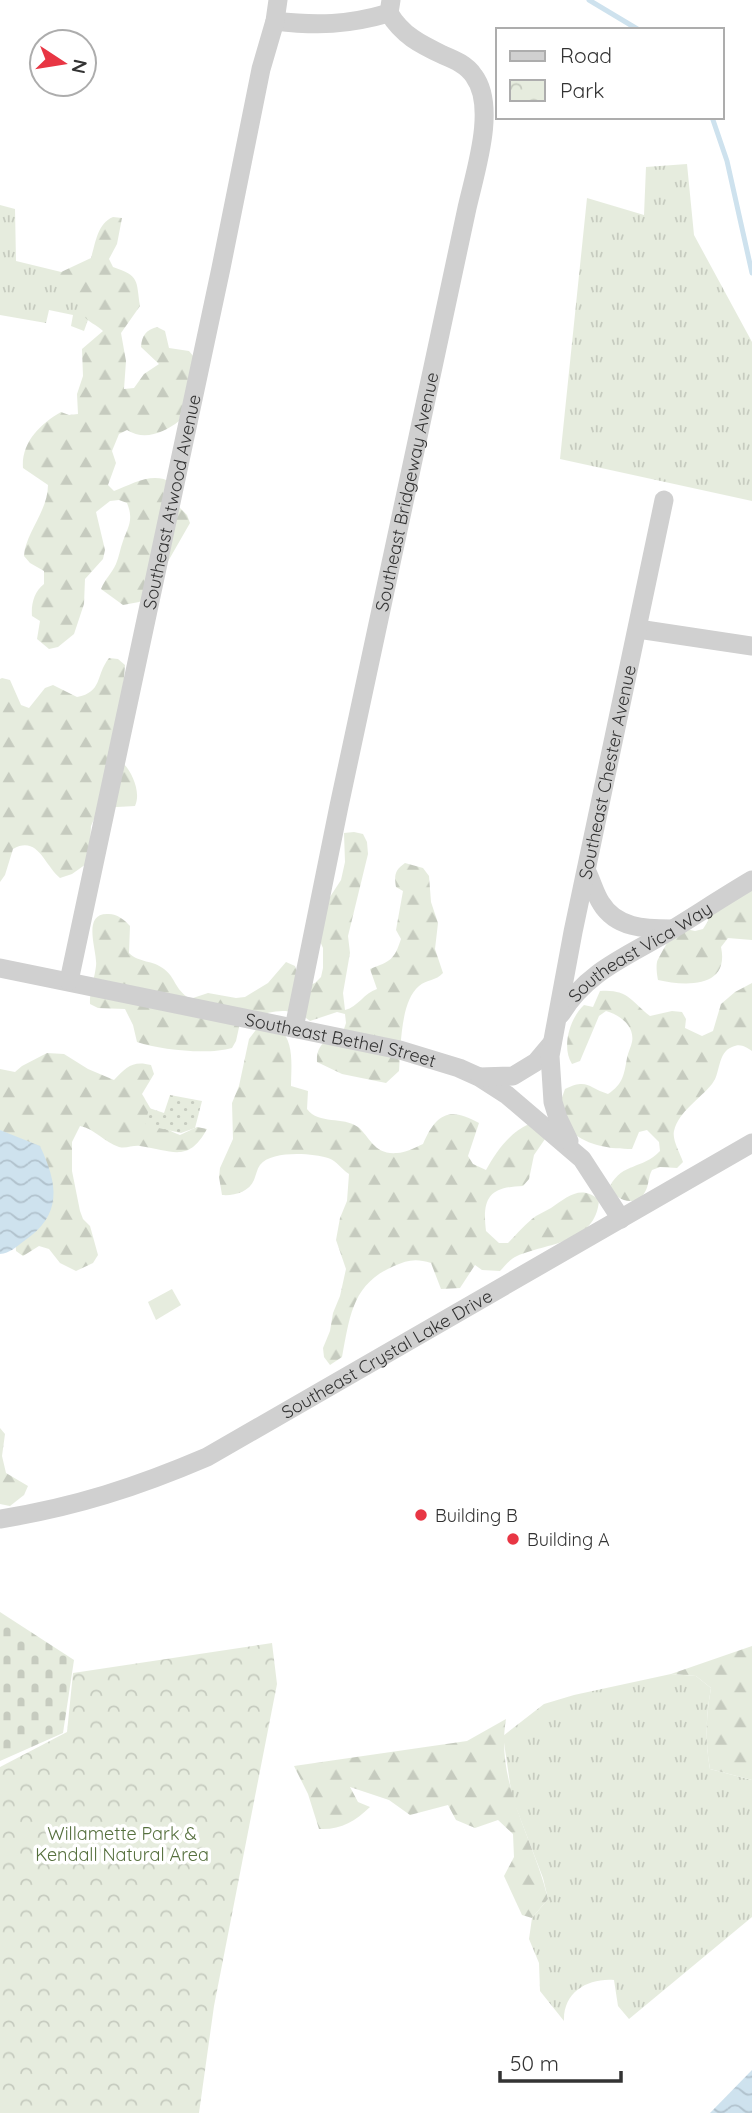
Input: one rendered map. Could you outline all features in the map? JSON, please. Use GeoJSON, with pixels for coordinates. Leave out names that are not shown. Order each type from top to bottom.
{"type":"FeatureCollection","features":[{"type":"Feature","properties":{"kind":"street","name":"Southeast Atwood Avenue"},"geometry":{"type":"LineString","coordinates":[[69,981],[261,69],[275,21],[278,0]]}},
{"type":"Feature","properties":{"kind":"street"},"geometry":{"type":"LineString","coordinates":[[275,21],[316,26],[362,21],[390,6]]}},
{"type":"Feature","properties":{"kind":"street","name":"Southeast Bridgeway Avenue"},"geometry":{"type":"LineString","coordinates":[[294,1028],[470,196],[485,109],[480,85],[473,73],[462,63],[410,37],[397,27],[390,6]]}},
{"type":"Feature","properties":{"kind":"street","name":"Southeast Chester Avenue"},"geometry":{"type":"LineString","coordinates":[[582,1159],[564,1133],[555,1110],[549,1075],[551,1045],[664,500]]}},
{"type":"Feature","properties":{"kind":"street"},"geometry":{"type":"LineString","coordinates":[[638,629],[752,646]]}},
{"type":"Feature","properties":{"kind":"street"},"geometry":{"type":"LineString","coordinates":[[587,872],[601,903],[621,923],[652,929],[672,929]]}},
{"type":"Feature","properties":{"kind":"street","name":"Southeast Vica Way"},"geometry":{"type":"LineString","coordinates":[[551,1045],[560,1017],[586,982],[606,965],[752,880]]}},
{"type":"Feature","properties":{"kind":"street","name":"Southeast Bethel Street"},"geometry":{"type":"LineString","coordinates":[[0,968],[400,1050],[448,1064],[479,1077],[537,1118],[582,1159],[621,1219]]}},
{"type":"Feature","properties":{"kind":"street"},"geometry":{"type":"LineString","coordinates":[[479,1077],[513,1076],[536,1062],[551,1045]]}},
{"type":"Feature","properties":{"kind":"street","name":"Southeast Crystal Lake Drive"},"geometry":{"type":"LineString","coordinates":[[0,1519],[96,1499],[156,1479],[207,1457],[752,1143]]}},
{"type":"Feature","properties":{"kind":"green space"},"geometry":{"type":"Polygon","coordinates":[[[687,164],[694,235],[752,342],[752,501],[560,459],[587,198],[644,215],[646,167],[687,164]]]}},
{"type":"Feature","properties":{"kind":"green space"},"geometry":{"type":"Polygon","coordinates":[[[0,205],[15,209],[16,261],[90,279],[89,317],[84,331],[71,326],[73,315],[49,310],[46,323],[0,315],[0,205]]]}},
{"type":"Feature","properties":{"kind":"green space"},"geometry":{"type":"Polygon","coordinates":[[[113,217],[122,218],[117,244],[109,259],[113,267],[128,273],[135,280],[140,306],[121,333],[126,361],[124,389],[134,388],[144,374],[159,364],[141,347],[145,334],[153,328],[165,331],[169,348],[189,351],[194,357],[179,421],[154,434],[140,435],[127,430],[119,434],[112,451],[116,463],[108,485],[114,491],[150,478],[172,483],[174,502],[187,515],[190,523],[147,598],[123,605],[101,589],[117,561],[130,523],[129,509],[127,503],[119,500],[110,501],[96,512],[105,550],[103,559],[85,579],[84,604],[74,634],[58,647],[49,649],[37,639],[40,621],[32,616],[34,599],[44,584],[44,571],[24,556],[28,539],[44,504],[48,485],[23,468],[23,459],[33,435],[46,422],[61,412],[78,414],[77,394],[83,376],[82,349],[103,331],[83,315],[84,301],[59,273],[91,258],[100,229],[113,217]]]}},
{"type":"Feature","properties":{"kind":"green space"},"geometry":{"type":"Polygon","coordinates":[[[109,658],[118,659],[125,665],[124,764],[135,784],[135,806],[99,808],[91,826],[89,862],[72,874],[60,878],[40,853],[29,846],[22,846],[13,849],[0,882],[0,679],[10,680],[21,705],[29,708],[45,688],[53,685],[77,697],[85,695],[95,687],[109,658]]]}},
{"type":"Feature","properties":{"kind":"green space"},"geometry":{"type":"Polygon","coordinates":[[[344,833],[363,834],[368,854],[348,936],[350,953],[343,993],[345,1010],[377,989],[370,969],[391,959],[399,946],[401,939],[396,930],[403,891],[396,887],[395,876],[405,863],[423,868],[429,876],[431,902],[438,923],[435,949],[443,973],[419,986],[413,993],[405,1014],[399,1071],[386,1083],[342,1074],[317,1062],[321,1046],[343,1032],[345,1014],[337,1012],[310,1021],[293,1012],[267,1013],[240,1023],[232,1048],[198,1051],[137,1042],[125,1009],[98,1008],[90,1004],[96,966],[93,927],[99,916],[107,914],[120,917],[130,926],[129,953],[164,969],[190,999],[208,993],[245,997],[268,983],[286,962],[295,966],[300,983],[307,986],[315,983],[321,977],[323,968],[323,948],[319,939],[326,903],[341,880],[345,862],[344,833]]]}},
{"type":"Feature","properties":{"kind":"green space"},"geometry":{"type":"Polygon","coordinates":[[[752,884],[752,940],[728,938],[721,947],[722,961],[719,971],[703,982],[658,980],[657,962],[677,927],[695,931],[703,929],[708,921],[707,912],[752,884]]]}},
{"type":"Feature","properties":{"kind":"green space"},"geometry":{"type":"Polygon","coordinates":[[[752,983],[752,1051],[740,1045],[727,1050],[721,1058],[712,1084],[680,1117],[674,1135],[683,1162],[677,1168],[660,1167],[652,1170],[646,1190],[636,1200],[626,1201],[616,1196],[610,1186],[615,1178],[653,1157],[660,1151],[659,1142],[647,1130],[639,1132],[632,1149],[608,1147],[592,1144],[572,1132],[559,1106],[565,1089],[583,1084],[608,1094],[620,1083],[632,1044],[629,1026],[621,1018],[606,1011],[599,1016],[580,1061],[572,1064],[567,1041],[575,1017],[584,1005],[593,1007],[600,991],[617,992],[628,997],[650,1016],[672,1011],[682,1012],[686,1019],[685,1028],[702,1036],[713,1031],[721,1004],[752,983]]]}},
{"type":"Feature","properties":{"kind":"green space"},"geometry":{"type":"Polygon","coordinates":[[[261,1023],[279,1029],[288,1040],[291,1086],[308,1091],[307,1109],[318,1117],[358,1127],[383,1151],[400,1153],[423,1144],[439,1120],[452,1114],[459,1115],[479,1123],[468,1156],[473,1164],[486,1170],[494,1156],[515,1132],[529,1124],[545,1139],[534,1155],[529,1179],[523,1186],[495,1192],[490,1196],[485,1210],[486,1231],[499,1243],[508,1243],[536,1216],[574,1194],[586,1193],[599,1200],[596,1215],[579,1234],[517,1256],[500,1271],[482,1270],[475,1265],[460,1288],[441,1289],[431,1263],[421,1261],[403,1262],[380,1273],[369,1282],[355,1303],[342,1357],[330,1365],[324,1357],[323,1348],[346,1269],[336,1240],[340,1218],[347,1201],[349,1174],[328,1158],[303,1154],[282,1155],[265,1160],[252,1184],[245,1190],[222,1195],[219,1177],[220,1168],[233,1139],[232,1103],[239,1086],[249,1039],[261,1023]]]}},
{"type":"Feature","properties":{"kind":"green space"},"geometry":{"type":"Polygon","coordinates":[[[47,1053],[64,1054],[88,1069],[114,1080],[130,1066],[139,1063],[151,1065],[154,1074],[142,1094],[162,1124],[180,1135],[197,1127],[207,1129],[193,1147],[186,1151],[171,1152],[140,1146],[119,1147],[80,1126],[72,1142],[72,1171],[80,1211],[90,1226],[98,1255],[93,1263],[76,1271],[60,1263],[49,1249],[39,1246],[23,1256],[16,1251],[11,1137],[0,1130],[0,1069],[15,1072],[47,1053]]]}},
{"type":"Feature","properties":{"kind":"green space"},"geometry":{"type":"Polygon","coordinates":[[[170,1095],[202,1101],[195,1128],[181,1133],[145,1125],[149,1108],[164,1113],[170,1095]]]}},
{"type":"Feature","properties":{"kind":"green space"},"geometry":{"type":"Polygon","coordinates":[[[172,1289],[181,1305],[156,1320],[148,1302],[172,1289]]]}},
{"type":"Feature","properties":{"kind":"green space"},"geometry":{"type":"Polygon","coordinates":[[[0,1428],[5,1434],[2,1456],[6,1473],[28,1486],[24,1495],[10,1506],[0,1504],[0,1428]]]}},
{"type":"Feature","properties":{"kind":"green space"},"geometry":{"type":"Polygon","coordinates":[[[0,1612],[74,1660],[63,1733],[0,1761],[0,1612]]]}},
{"type":"Feature","properties":{"kind":"green space","name":"Willamette Park & Kendall Natural Area"},"geometry":{"type":"Polygon","coordinates":[[[272,1643],[277,1684],[214,2006],[199,2113],[0,2113],[0,1767],[67,1732],[73,1673],[272,1643]]]}},
{"type":"Feature","properties":{"kind":"green space"},"geometry":{"type":"Polygon","coordinates":[[[752,1646],[752,1780],[710,1769],[707,1728],[711,1688],[696,1676],[671,1674],[752,1646]]]}},
{"type":"Feature","properties":{"kind":"green space"},"geometry":{"type":"Polygon","coordinates":[[[671,1674],[696,1676],[711,1688],[707,1728],[710,1769],[752,1780],[752,1917],[629,2019],[618,2006],[614,1980],[604,1980],[586,1984],[573,1995],[568,2002],[564,2021],[540,1991],[539,1963],[529,1939],[532,1918],[548,1899],[543,1878],[512,1797],[503,1736],[544,1704],[671,1674]]]}},
{"type":"Feature","properties":{"kind":"green space"},"geometry":{"type":"Polygon","coordinates":[[[506,1719],[504,1743],[511,1788],[548,1899],[532,1918],[522,1915],[504,1876],[514,1857],[513,1834],[498,1820],[475,1828],[456,1820],[448,1805],[410,1815],[389,1800],[350,1787],[358,1802],[370,1807],[347,1824],[319,1829],[308,1794],[294,1766],[467,1741],[506,1719]]]}},
{"type":"Feature","properties":{"kind":"water"},"geometry":{"type":"Polygon","coordinates":[[[0,1130],[40,1146],[51,1173],[53,1198],[51,1210],[37,1231],[13,1249],[0,1254],[0,1130]]]}},
{"type":"Feature","properties":{"kind":"water"},"geometry":{"type":"Polygon","coordinates":[[[752,2070],[752,2113],[710,2113],[752,2070]]]}},
{"type":"Feature","properties":{"kind":"waterway"},"geometry":{"type":"LineString","coordinates":[[589,0],[636,28]]}},
{"type":"Feature","properties":{"kind":"waterway"},"geometry":{"type":"LineString","coordinates":[[713,119],[727,161],[752,273]]}},
{"type":"Feature","properties":{"kind":"place","name":"Building B"},"geometry":{"type":"Point","coordinates":[421,1515]}},
{"type":"Feature","properties":{"kind":"place","name":"Building A"},"geometry":{"type":"Point","coordinates":[513,1539]}}]}
